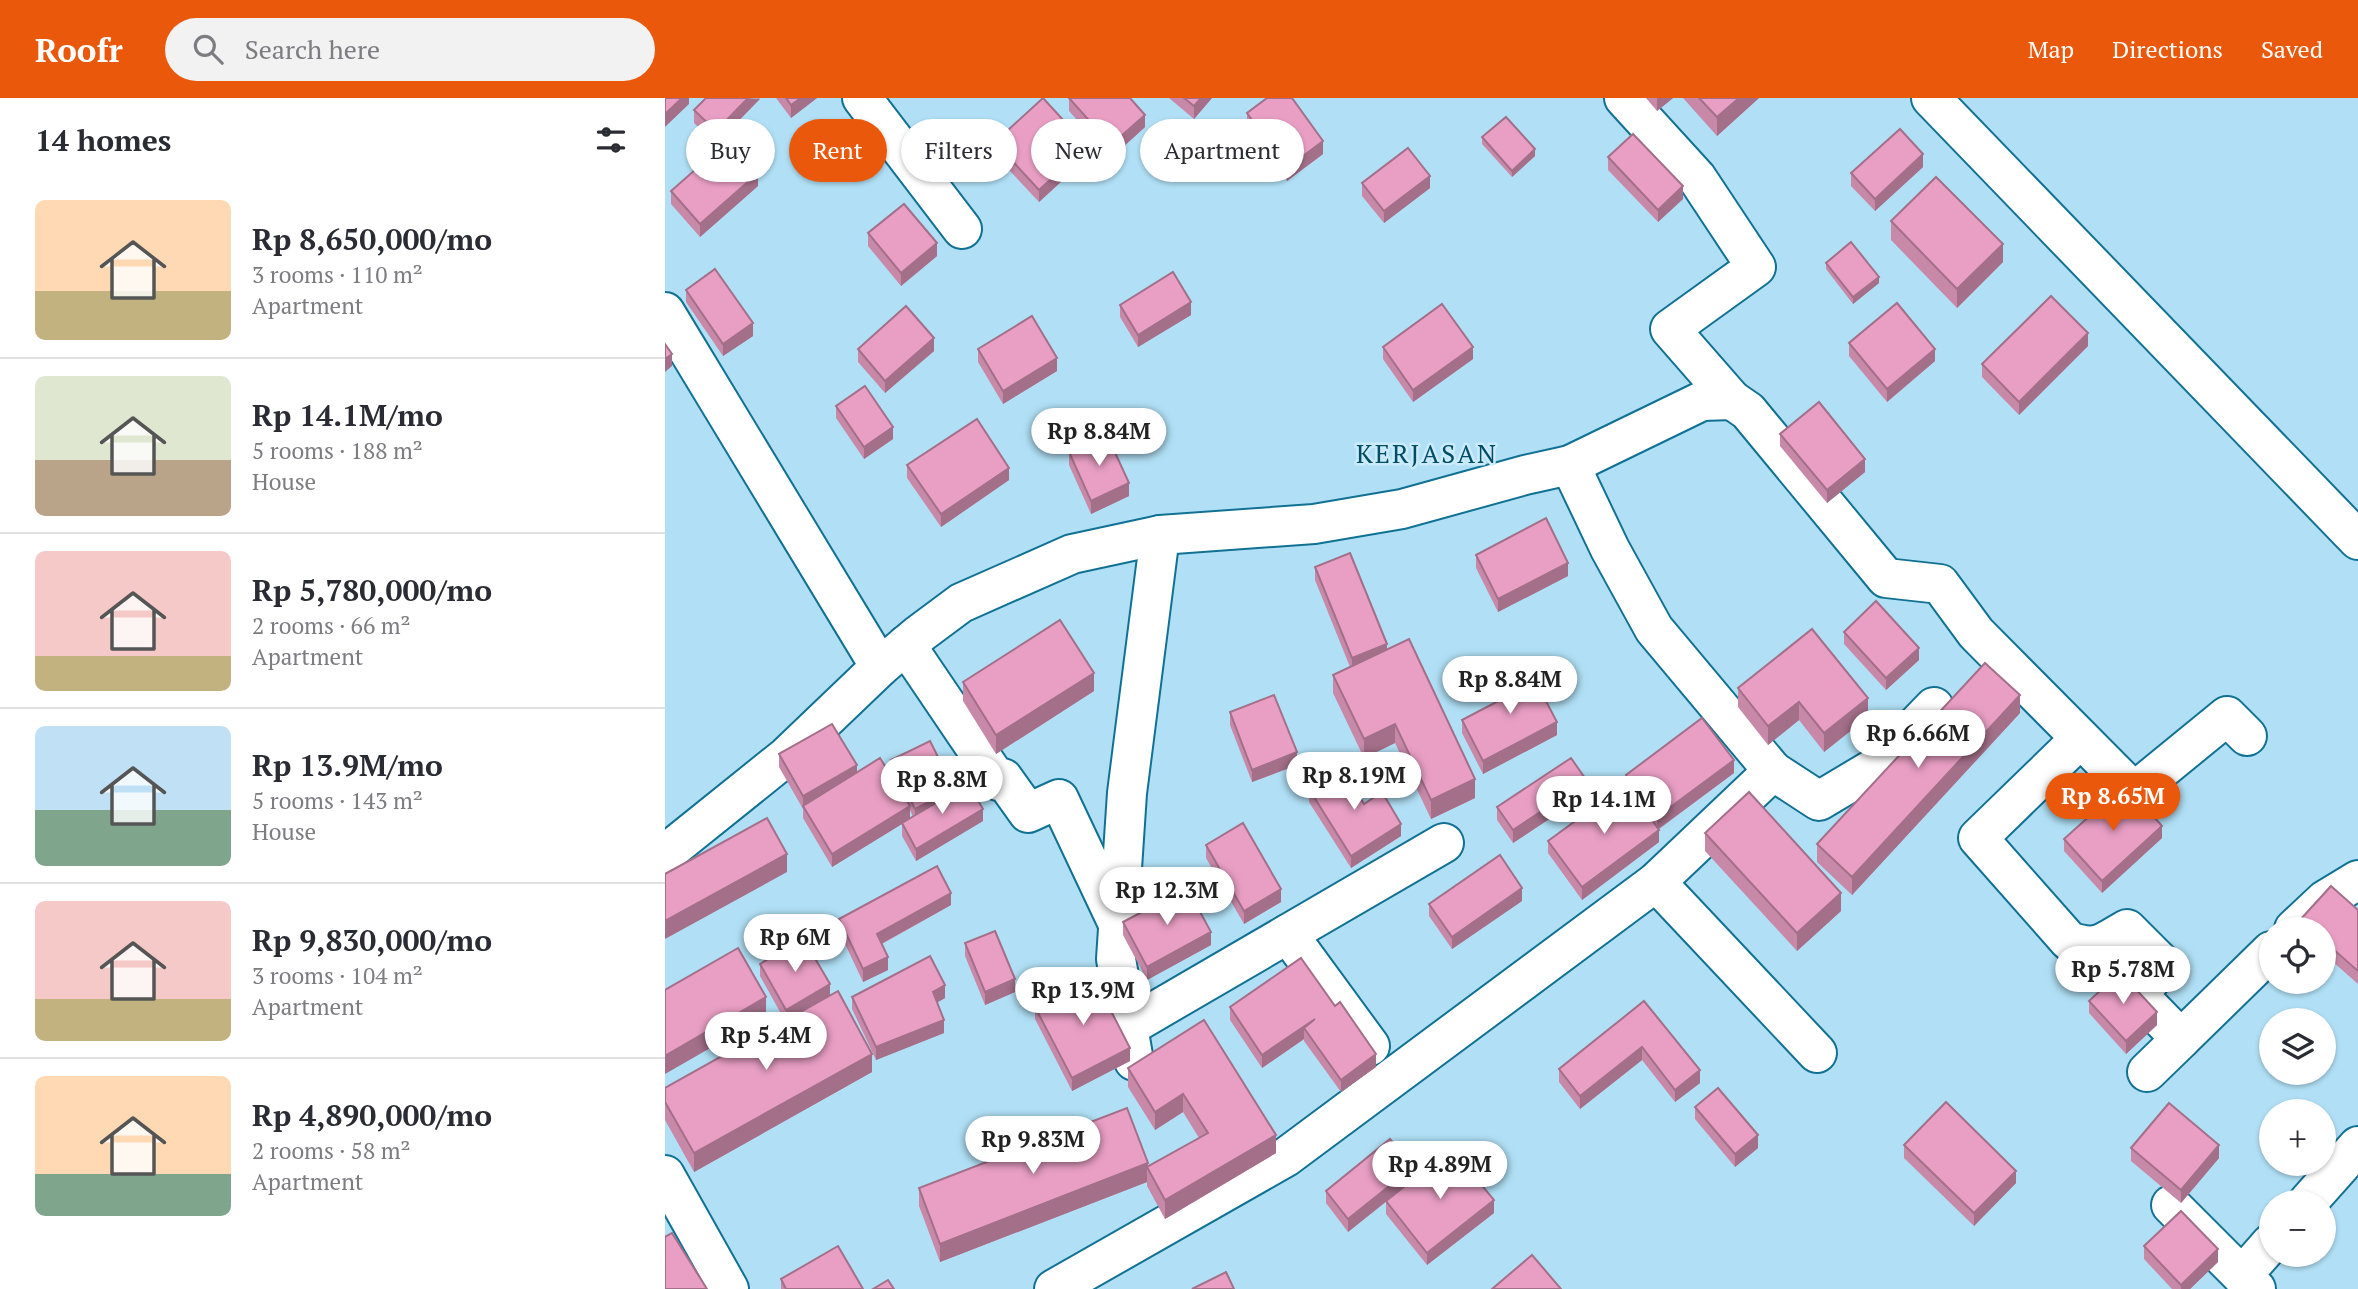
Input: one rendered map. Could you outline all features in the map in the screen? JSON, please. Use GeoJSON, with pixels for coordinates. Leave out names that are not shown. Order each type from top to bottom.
{"type":"FeatureCollection","features":[{"type":"Feature","properties":{"kind":"street"},"geometry":{"type":"LineString","coordinates":[[862,98],[962,229]]}},
{"type":"Feature","properties":{"kind":"street"},"geometry":{"type":"LineString","coordinates":[[1624,98],[1697,178],[1756,267],[1670,329],[1732,400],[1748,411],[1886,578],[1940,584],[1976,633],[2134,792],[2227,716],[2247,736]]}},
{"type":"Feature","properties":{"kind":"street"},"geometry":{"type":"LineString","coordinates":[[1931,98],[2358,540]]}},
{"type":"Feature","properties":{"kind":"street"},"geometry":{"type":"LineString","coordinates":[[665,312],[893,656],[998,780],[1003,778],[1028,813],[1059,799],[1118,925]]}},
{"type":"Feature","properties":{"kind":"street"},"geometry":{"type":"LineString","coordinates":[[665,854],[787,756],[893,656],[961,603],[1072,554],[1160,535],[1326,522],[1402,509],[1570,465],[1702,401],[1732,400]]}},
{"type":"Feature","properties":{"kind":"street"},"geometry":{"type":"LineString","coordinates":[[1570,465],[1610,549],[1654,629],[1773,771],[1819,801],[1876,767],[1934,707]]}},
{"type":"Feature","properties":{"kind":"street"},"geometry":{"type":"LineString","coordinates":[[1160,535],[1127,793],[1116,959],[1131,1044],[1163,1007],[1444,843]]}},
{"type":"Feature","properties":{"kind":"street"},"geometry":{"type":"LineString","coordinates":[[2080,739],[1978,838],[2069,941],[2087,947],[2099,945],[2127,929],[2163,965],[2138,995],[2181,1039]]}},
{"type":"Feature","properties":{"kind":"street"},"geometry":{"type":"LineString","coordinates":[[1054,1289],[1392,1076],[1656,882],[1773,771]]}},
{"type":"Feature","properties":{"kind":"street"},"geometry":{"type":"LineString","coordinates":[[2307,917],[2325,900],[2358,880]]}},
{"type":"Feature","properties":{"kind":"street"},"geometry":{"type":"LineString","coordinates":[[1656,882],[1817,1053]]}},
{"type":"Feature","properties":{"kind":"street"},"geometry":{"type":"LineString","coordinates":[[1289,934],[1392,1076]]}},
{"type":"Feature","properties":{"kind":"street"},"geometry":{"type":"LineString","coordinates":[[2147,1072],[2259,963]]}},
{"type":"Feature","properties":{"kind":"street"},"geometry":{"type":"LineString","coordinates":[[1163,1007],[1179,1045]]}},
{"type":"Feature","properties":{"kind":"street"},"geometry":{"type":"LineString","coordinates":[[2319,1190],[2358,1146]]}},
{"type":"Feature","properties":{"kind":"street"},"geometry":{"type":"LineString","coordinates":[[665,1175],[729,1289]]}},
{"type":"Feature","properties":{"kind":"street"},"geometry":{"type":"LineString","coordinates":[[2171,1205],[2249,1282],[2259,1264]]}},
{"type":"Feature","properties":{"kind":"building"},"geometry":{"type":"Polygon","coordinates":[[[665,98],[682,98],[665,114],[665,98]]]}},
{"type":"Feature","properties":{"kind":"building"},"geometry":{"type":"Polygon","coordinates":[[[706,98],[748,98],[728,119],[703,119],[694,110],[706,98]]]}},
{"type":"Feature","properties":{"kind":"building"},"geometry":{"type":"Polygon","coordinates":[[[786,98],[801,98],[791,105],[786,98]]]}},
{"type":"Feature","properties":{"kind":"building"},"geometry":{"type":"Polygon","coordinates":[[[1043,98],[1062,119],[1031,119],[1031,181],[1017,166],[1017,122],[1043,98]]]}},
{"type":"Feature","properties":{"kind":"building"},"geometry":{"type":"Polygon","coordinates":[[[1069,98],[1130,98],[1145,115],[1126,132],[1126,119],[1088,119],[1069,98]]]}},
{"type":"Feature","properties":{"kind":"building"},"geometry":{"type":"Polygon","coordinates":[[[1184,98],[1201,98],[1194,106],[1184,98]]]}},
{"type":"Feature","properties":{"kind":"building"},"geometry":{"type":"Polygon","coordinates":[[[1267,98],[1292,98],[1323,141],[1304,155],[1304,119],[1251,119],[1247,113],[1267,98]]]}},
{"type":"Feature","properties":{"kind":"building"},"geometry":{"type":"Polygon","coordinates":[[[1699,98],[1739,98],[1717,117],[1699,98]]]}},
{"type":"Feature","properties":{"kind":"building"},"geometry":{"type":"Polygon","coordinates":[[[1506,117],[1535,149],[1512,171],[1482,137],[1506,117]]]}},
{"type":"Feature","properties":{"kind":"building"},"geometry":{"type":"Polygon","coordinates":[[[1900,129],[1923,154],[1875,199],[1851,173],[1900,129]]]}},
{"type":"Feature","properties":{"kind":"building"},"geometry":{"type":"Polygon","coordinates":[[[1633,134],[1683,186],[1658,210],[1608,157],[1633,134]]]}},
{"type":"Feature","properties":{"kind":"building"},"geometry":{"type":"Polygon","coordinates":[[[1408,148],[1430,176],[1384,211],[1362,183],[1408,148]]]}},
{"type":"Feature","properties":{"kind":"building"},"geometry":{"type":"Polygon","coordinates":[[[1936,177],[2003,244],[1957,289],[1891,221],[1936,177]]]}},
{"type":"Feature","properties":{"kind":"building"},"geometry":{"type":"Polygon","coordinates":[[[686,178],[686,182],[748,182],[700,224],[671,191],[686,178]]]}},
{"type":"Feature","properties":{"kind":"building"},"geometry":{"type":"Polygon","coordinates":[[[1032,182],[1048,182],[1039,190],[1032,182]]]}},
{"type":"Feature","properties":{"kind":"building"},"geometry":{"type":"Polygon","coordinates":[[[904,204],[937,243],[901,273],[868,233],[904,204]]]}},
{"type":"Feature","properties":{"kind":"building"},"geometry":{"type":"Polygon","coordinates":[[[1851,242],[1879,277],[1853,297],[1826,263],[1851,242]]]}},
{"type":"Feature","properties":{"kind":"building"},"geometry":{"type":"Polygon","coordinates":[[[715,269],[753,323],[723,344],[686,290],[715,269]]]}},
{"type":"Feature","properties":{"kind":"building"},"geometry":{"type":"Polygon","coordinates":[[[1173,272],[1191,302],[1138,335],[1120,305],[1173,272]]]}},
{"type":"Feature","properties":{"kind":"building"},"geometry":{"type":"Polygon","coordinates":[[[2051,296],[2088,333],[2019,402],[1982,364],[2051,296]]]}},
{"type":"Feature","properties":{"kind":"building"},"geometry":{"type":"Polygon","coordinates":[[[1897,303],[1935,349],[1887,389],[1849,343],[1897,303]]]}},
{"type":"Feature","properties":{"kind":"building"},"geometry":{"type":"Polygon","coordinates":[[[1442,304],[1473,347],[1413,390],[1383,347],[1442,304]]]}},
{"type":"Feature","properties":{"kind":"building"},"geometry":{"type":"Polygon","coordinates":[[[906,306],[934,338],[885,381],[858,349],[906,306]]]}},
{"type":"Feature","properties":{"kind":"building"},"geometry":{"type":"Polygon","coordinates":[[[1032,316],[1057,358],[1003,391],[978,349],[1032,316]]]}},
{"type":"Feature","properties":{"kind":"building"},"geometry":{"type":"Polygon","coordinates":[[[665,344],[672,354],[665,359],[665,344]]]}},
{"type":"Feature","properties":{"kind":"building"},"geometry":{"type":"Polygon","coordinates":[[[865,386],[893,427],[864,447],[836,406],[865,386]]]}},
{"type":"Feature","properties":{"kind":"building"},"geometry":{"type":"Polygon","coordinates":[[[1819,402],[1865,459],[1827,490],[1780,434],[1819,402]]]}},
{"type":"Feature","properties":{"kind":"building"},"geometry":{"type":"Polygon","coordinates":[[[977,419],[1009,468],[941,514],[907,465],[977,419]]]}},
{"type":"Feature","properties":{"kind":"building"},"geometry":{"type":"Polygon","coordinates":[[[1107,435],[1129,483],[1091,501],[1069,452],[1107,435]]]}},
{"type":"Feature","properties":{"kind":"building"},"geometry":{"type":"Polygon","coordinates":[[[1546,518],[1568,563],[1498,599],[1476,555],[1546,518]]]}},
{"type":"Feature","properties":{"kind":"building"},"geometry":{"type":"Polygon","coordinates":[[[1350,553],[1387,644],[1352,658],[1315,567],[1350,553]]]}},
{"type":"Feature","properties":{"kind":"building"},"geometry":{"type":"Polygon","coordinates":[[[1876,601],[1919,648],[1886,678],[1844,632],[1876,601]]]}},
{"type":"Feature","properties":{"kind":"building"},"geometry":{"type":"Polygon","coordinates":[[[1060,620],[1094,673],[996,735],[963,682],[1060,620]]]}},
{"type":"Feature","properties":{"kind":"building"},"geometry":{"type":"Polygon","coordinates":[[[1812,629],[1868,698],[1824,733],[1799,702],[1768,726],[1738,688],[1812,629]]]}},
{"type":"Feature","properties":{"kind":"building"},"geometry":{"type":"Polygon","coordinates":[[[1409,639],[1475,779],[1431,800],[1395,724],[1364,739],[1333,675],[1409,639]]]}},
{"type":"Feature","properties":{"kind":"building"},"geometry":{"type":"Polygon","coordinates":[[[1985,663],[2020,695],[1852,877],[1817,844],[1985,663]]]}},
{"type":"Feature","properties":{"kind":"building"},"geometry":{"type":"Polygon","coordinates":[[[1528,667],[1557,722],[1483,761],[1462,720],[1506,697],[1498,682],[1528,667]]]}},
{"type":"Feature","properties":{"kind":"building"},"geometry":{"type":"Polygon","coordinates":[[[1274,695],[1297,752],[1252,770],[1230,712],[1274,695]]]}},
{"type":"Feature","properties":{"kind":"building"},"geometry":{"type":"Polygon","coordinates":[[[1702,718],[1734,760],[1657,817],[1626,775],[1702,718]]]}},
{"type":"Feature","properties":{"kind":"building"},"geometry":{"type":"Polygon","coordinates":[[[832,724],[857,765],[803,796],[779,754],[832,724]]]}},
{"type":"Feature","properties":{"kind":"building"},"geometry":{"type":"Polygon","coordinates":[[[930,741],[954,789],[915,809],[891,760],[930,741]]]}},
{"type":"Feature","properties":{"kind":"building"},"geometry":{"type":"Polygon","coordinates":[[[880,758],[910,806],[832,854],[803,806],[880,758]]]}},
{"type":"Feature","properties":{"kind":"building"},"geometry":{"type":"Polygon","coordinates":[[[1571,758],[1587,781],[1513,830],[1497,807],[1571,758]]]}},
{"type":"Feature","properties":{"kind":"building"},"geometry":{"type":"Polygon","coordinates":[[[1342,768],[1364,804],[1382,792],[1401,824],[1351,856],[1309,789],[1342,768]]]}},
{"type":"Feature","properties":{"kind":"building"},"geometry":{"type":"Polygon","coordinates":[[[968,784],[983,809],[916,849],[902,823],[968,784]]]}},
{"type":"Feature","properties":{"kind":"building"},"geometry":{"type":"Polygon","coordinates":[[[1626,784],[1659,830],[1582,887],[1548,841],[1626,784]]]}},
{"type":"Feature","properties":{"kind":"building"},"geometry":{"type":"Polygon","coordinates":[[[2125,784],[2162,826],[2102,881],[2064,839],[2125,784]]]}},
{"type":"Feature","properties":{"kind":"building"},"geometry":{"type":"Polygon","coordinates":[[[1749,792],[1841,893],[1797,933],[1705,833],[1749,792]]]}},
{"type":"Feature","properties":{"kind":"building"},"geometry":{"type":"Polygon","coordinates":[[[767,818],[787,854],[665,921],[665,874],[767,818]]]}},
{"type":"Feature","properties":{"kind":"building"},"geometry":{"type":"Polygon","coordinates":[[[1243,823],[1281,889],[1244,911],[1206,845],[1243,823]]]}},
{"type":"Feature","properties":{"kind":"building"},"geometry":{"type":"Polygon","coordinates":[[[1500,855],[1522,888],[1452,937],[1429,904],[1500,855]]]}},
{"type":"Feature","properties":{"kind":"building"},"geometry":{"type":"Polygon","coordinates":[[[937,866],[951,893],[877,934],[888,957],[863,969],[839,919],[937,866]]]}},
{"type":"Feature","properties":{"kind":"building"},"geometry":{"type":"Polygon","coordinates":[[[2331,886],[2358,910],[2358,971],[2336,952],[2336,917],[2303,917],[2331,886]]]}},
{"type":"Feature","properties":{"kind":"building"},"geometry":{"type":"Polygon","coordinates":[[[1187,888],[1211,932],[1147,967],[1123,922],[1187,888]]]}},
{"type":"Feature","properties":{"kind":"building"},"geometry":{"type":"Polygon","coordinates":[[[995,931],[1015,979],[985,992],[965,943],[995,931]]]}},
{"type":"Feature","properties":{"kind":"building"},"geometry":{"type":"Polygon","coordinates":[[[803,938],[830,984],[786,1010],[760,964],[803,938]]]}},
{"type":"Feature","properties":{"kind":"building"},"geometry":{"type":"Polygon","coordinates":[[[738,948],[766,997],[665,1056],[665,990],[738,948]]]}},
{"type":"Feature","properties":{"kind":"building"},"geometry":{"type":"Polygon","coordinates":[[[930,956],[945,985],[933,992],[944,1020],[876,1047],[852,997],[930,956]]]}},
{"type":"Feature","properties":{"kind":"building"},"geometry":{"type":"Polygon","coordinates":[[[1301,958],[1335,1006],[1340,1002],[1376,1054],[1341,1080],[1304,1028],[1315,1019],[1262,1055],[1230,1007],[1301,958]]]}},
{"type":"Feature","properties":{"kind":"building"},"geometry":{"type":"Polygon","coordinates":[[[2120,972],[2157,1012],[2126,1041],[2089,1001],[2120,972]]]}},
{"type":"Feature","properties":{"kind":"building"},"geometry":{"type":"Polygon","coordinates":[[[1093,976],[1130,1048],[1072,1078],[1035,1007],[1093,976]]]}},
{"type":"Feature","properties":{"kind":"building"},"geometry":{"type":"Polygon","coordinates":[[[838,991],[872,1054],[694,1153],[665,1102],[665,1088],[838,991]]]}},
{"type":"Feature","properties":{"kind":"building"},"geometry":{"type":"Polygon","coordinates":[[[1644,1001],[1700,1070],[1675,1090],[1642,1047],[1580,1096],[1559,1069],[1644,1001]]]}},
{"type":"Feature","properties":{"kind":"building"},"geometry":{"type":"Polygon","coordinates":[[[1204,1020],[1276,1135],[1165,1200],[1147,1167],[1208,1133],[1183,1094],[1155,1112],[1128,1068],[1204,1020]]]}},
{"type":"Feature","properties":{"kind":"building"},"geometry":{"type":"Polygon","coordinates":[[[1718,1088],[1758,1135],[1735,1154],[1695,1107],[1718,1088]]]}},
{"type":"Feature","properties":{"kind":"building"},"geometry":{"type":"Polygon","coordinates":[[[1946,1102],[2016,1171],[1974,1213],[1904,1145],[1946,1102]]]}},
{"type":"Feature","properties":{"kind":"building"},"geometry":{"type":"Polygon","coordinates":[[[2169,1103],[2219,1145],[2181,1190],[2131,1148],[2169,1103]]]}},
{"type":"Feature","properties":{"kind":"building"},"geometry":{"type":"Polygon","coordinates":[[[1127,1108],[1148,1163],[940,1244],[919,1188],[1127,1108]]]}},
{"type":"Feature","properties":{"kind":"building"},"geometry":{"type":"Polygon","coordinates":[[[1390,1139],[1413,1167],[1348,1219],[1326,1191],[1390,1139]]]}},
{"type":"Feature","properties":{"kind":"building"},"geometry":{"type":"Polygon","coordinates":[[[1452,1149],[1494,1200],[1427,1253],[1386,1201],[1452,1149]]]}},
{"type":"Feature","properties":{"kind":"building"},"geometry":{"type":"Polygon","coordinates":[[[2181,1211],[2218,1249],[2181,1285],[2144,1246],[2181,1211]]]}},
{"type":"Feature","properties":{"kind":"building"},"geometry":{"type":"Polygon","coordinates":[[[672,1233],[707,1289],[665,1289],[665,1237],[672,1233]]]}},
{"type":"Feature","properties":{"kind":"building"},"geometry":{"type":"Polygon","coordinates":[[[838,1246],[863,1289],[786,1289],[781,1279],[838,1246]]]}},
{"type":"Feature","properties":{"kind":"building"},"geometry":{"type":"Polygon","coordinates":[[[1532,1255],[1561,1289],[1492,1289],[1532,1255]]]}},
{"type":"Feature","properties":{"kind":"building"},"geometry":{"type":"Polygon","coordinates":[[[1226,1272],[1234,1289],[1192,1289],[1226,1272]]]}},
{"type":"Feature","properties":{"kind":"building"},"geometry":{"type":"Polygon","coordinates":[[[888,1280],[894,1289],[873,1289],[888,1280]]]}},
{"type":"Feature","properties":{"kind":"district","name":"KERJASAN"},"geometry":{"type":"Point","coordinates":[1427,454]}}]}
